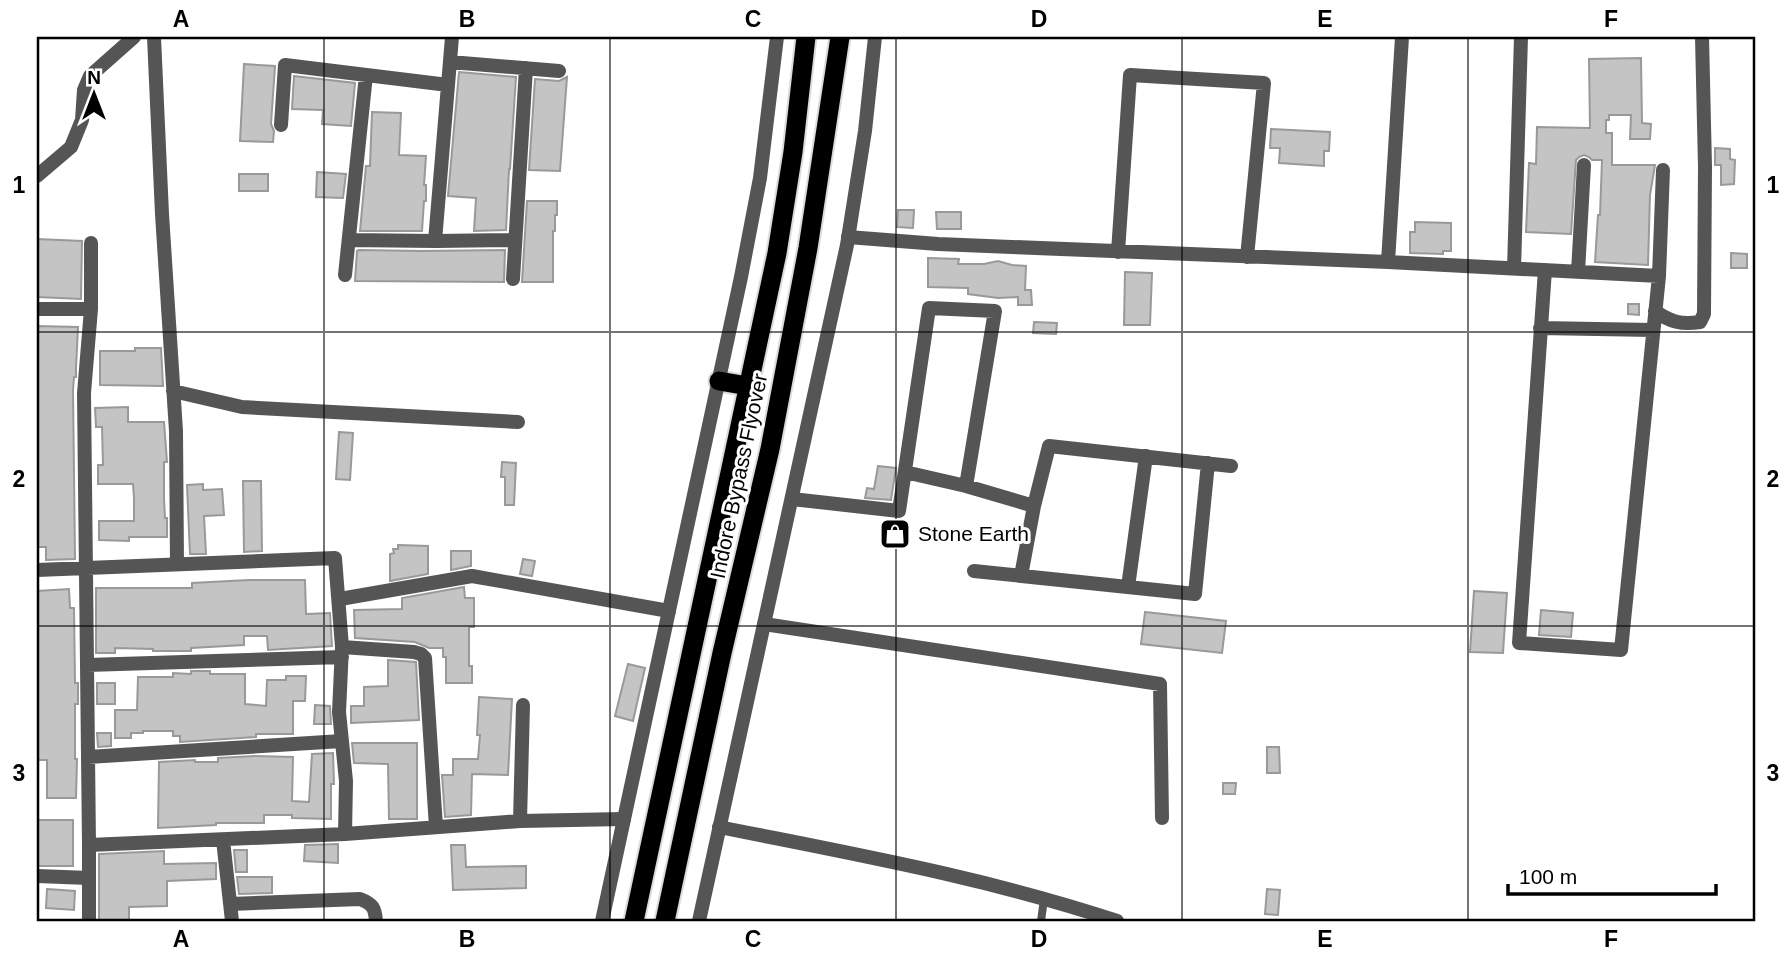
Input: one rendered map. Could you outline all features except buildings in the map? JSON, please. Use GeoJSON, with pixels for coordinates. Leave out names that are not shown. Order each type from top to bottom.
{"type":"FeatureCollection","features":[{"type":"Feature","properties":{"kind":"highway","name":"Indore Bypass Flyover"},"geometry":{"type":"LineString","coordinates":[[634,921],[777,253],[806,37]]}},
{"type":"Feature","properties":{"kind":"highway","name":"Indore Bypass Flyover"},"geometry":{"type":"LineString","coordinates":[[665,921],[722,653],[770,449],[829,117],[840,37]]}},
{"type":"Feature","properties":{"kind":"highway"},"geometry":{"type":"LineString","coordinates":[[719,381],[748,386]]}},
{"type":"Feature","properties":{"kind":"street"},"geometry":{"type":"LineString","coordinates":[[37,176],[71,147],[82,120],[84,90],[90,76],[134,37]]}},
{"type":"Feature","properties":{"kind":"street"},"geometry":{"type":"LineString","coordinates":[[154,37],[176,431],[177,564]]}},
{"type":"Feature","properties":{"kind":"street"},"geometry":{"type":"LineString","coordinates":[[435,241],[452,37]]}},
{"type":"Feature","properties":{"kind":"street"},"geometry":{"type":"LineString","coordinates":[[602,921],[719,381],[760,178],[777,37]]}},
{"type":"Feature","properties":{"kind":"street"},"geometry":{"type":"LineString","coordinates":[[699,921],[848,237],[865,131],[875,37]]}},
{"type":"Feature","properties":{"kind":"street"},"geometry":{"type":"LineString","coordinates":[[1388,262],[1402,37]]}},
{"type":"Feature","properties":{"kind":"street"},"geometry":{"type":"LineString","coordinates":[[1514,269],[1521,37]]}},
{"type":"Feature","properties":{"kind":"street"},"geometry":{"type":"LineString","coordinates":[[1655,311],[1667,320],[1684,325],[1700,322],[1704,314],[1702,37]]}},
{"type":"Feature","properties":{"kind":"street"},"geometry":{"type":"LineString","coordinates":[[450,62],[559,71]]}},
{"type":"Feature","properties":{"kind":"street"},"geometry":{"type":"LineString","coordinates":[[281,125],[285,65],[448,85]]}},
{"type":"Feature","properties":{"kind":"street"},"geometry":{"type":"LineString","coordinates":[[513,279],[526,68]]}},
{"type":"Feature","properties":{"kind":"street"},"geometry":{"type":"LineString","coordinates":[[345,275],[366,75]]}},
{"type":"Feature","properties":{"kind":"street"},"geometry":{"type":"LineString","coordinates":[[1118,251],[1130,75],[1264,83],[1247,257]]}},
{"type":"Feature","properties":{"kind":"street"},"geometry":{"type":"LineString","coordinates":[[1578,272],[1584,165]]}},
{"type":"Feature","properties":{"kind":"street"},"geometry":{"type":"LineString","coordinates":[[1545,270],[1519,643],[1621,650],[1659,276],[1663,170]]}},
{"type":"Feature","properties":{"kind":"street"},"geometry":{"type":"LineString","coordinates":[[848,237],[939,244],[1659,276]]}},
{"type":"Feature","properties":{"kind":"street"},"geometry":{"type":"LineString","coordinates":[[349,240],[514,240]]}},
{"type":"Feature","properties":{"kind":"street"},"geometry":{"type":"LineString","coordinates":[[89,921],[84,393],[91,309],[91,243]]}},
{"type":"Feature","properties":{"kind":"street"},"geometry":{"type":"LineString","coordinates":[[792,499],[899,511],[929,308],[995,311],[966,486]]}},
{"type":"Feature","properties":{"kind":"street"},"geometry":{"type":"LineString","coordinates":[[37,309],[91,309]]}},
{"type":"Feature","properties":{"kind":"street"},"geometry":{"type":"LineString","coordinates":[[1540,328],[1653,330]]}},
{"type":"Feature","properties":{"kind":"street"},"geometry":{"type":"LineString","coordinates":[[173,391],[242,407],[518,422]]}},
{"type":"Feature","properties":{"kind":"street"},"geometry":{"type":"LineString","coordinates":[[1021,576],[1049,446],[1231,466]]}},
{"type":"Feature","properties":{"kind":"street"},"geometry":{"type":"LineString","coordinates":[[1128,587],[1146,456]]}},
{"type":"Feature","properties":{"kind":"street"},"geometry":{"type":"LineString","coordinates":[[974,571],[1195,594],[1208,463]]}},
{"type":"Feature","properties":{"kind":"street"},"geometry":{"type":"LineString","coordinates":[[905,471],[1034,506]]}},
{"type":"Feature","properties":{"kind":"street"},"geometry":{"type":"LineString","coordinates":[[37,570],[335,558],[342,652],[339,712],[346,781],[345,834]]}},
{"type":"Feature","properties":{"kind":"street"},"geometry":{"type":"LineString","coordinates":[[340,599],[472,576],[669,611]]}},
{"type":"Feature","properties":{"kind":"street"},"geometry":{"type":"LineString","coordinates":[[764,624],[1160,684],[1162,818]]}},
{"type":"Feature","properties":{"kind":"street"},"geometry":{"type":"LineString","coordinates":[[87,666],[342,652],[421,654],[425,658],[436,827]]}},
{"type":"Feature","properties":{"kind":"street"},"geometry":{"type":"LineString","coordinates":[[520,821],[523,705]]}},
{"type":"Feature","properties":{"kind":"street"},"geometry":{"type":"LineString","coordinates":[[88,757],[342,741]]}},
{"type":"Feature","properties":{"kind":"street"},"geometry":{"type":"LineString","coordinates":[[89,845],[345,834],[520,821],[624,819]]}},
{"type":"Feature","properties":{"kind":"street"},"geometry":{"type":"LineString","coordinates":[[719,827],[902,864],[1071,906],[1117,921]]}},
{"type":"Feature","properties":{"kind":"street"},"geometry":{"type":"LineString","coordinates":[[223,840],[232,921]]}},
{"type":"Feature","properties":{"kind":"street"},"geometry":{"type":"LineString","coordinates":[[37,877],[89,878]]}},
{"type":"Feature","properties":{"kind":"street"},"geometry":{"type":"LineString","coordinates":[[230,904],[360,899],[370,903],[375,909],[376,921]]}},
{"type":"Feature","properties":{"kind":"lane"},"geometry":{"type":"LineString","coordinates":[[1041,921],[1044,899]]}},
{"type":"Feature","properties":{"kind":"place","name":"Stone Earth"},"geometry":{"type":"Point","coordinates":[895,534]}}]}
